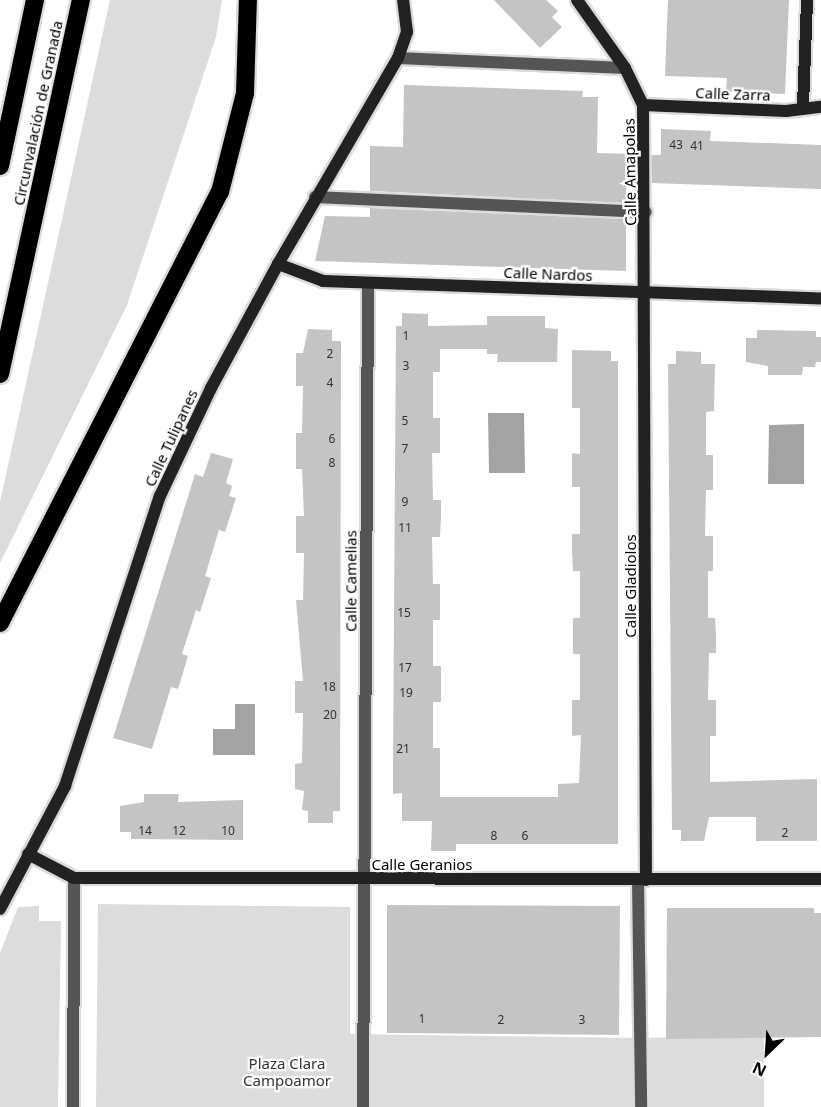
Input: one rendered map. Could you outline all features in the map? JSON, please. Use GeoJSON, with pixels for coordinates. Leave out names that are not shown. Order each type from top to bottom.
{"type":"FeatureCollection","features":[{"type":"Feature","properties":{"kind":"highway","name":"Circunvalación de Granada"},"geometry":{"type":"LineString","coordinates":[[0,166],[35,0]]}},
{"type":"Feature","properties":{"kind":"highway","name":"Circunvalación de Granada"},"geometry":{"type":"LineString","coordinates":[[0,374],[81,0]]}},
{"type":"Feature","properties":{"kind":"highway"},"geometry":{"type":"LineString","coordinates":[[0,623],[219,192],[245,93],[248,0]]}},
{"type":"Feature","properties":{"kind":"street","name":"Calle Tulipanes"},"geometry":{"type":"LineString","coordinates":[[0,909],[65,786],[160,496],[211,388],[278,264],[398,58],[407,32],[403,0]]}},
{"type":"Feature","properties":{"kind":"street","name":"Calle Amapolas"},"geometry":{"type":"LineString","coordinates":[[577,0],[625,68],[643,105],[647,292]]}},
{"type":"Feature","properties":{"kind":"street"},"geometry":{"type":"LineString","coordinates":[[803,106],[807,0]]}},
{"type":"Feature","properties":{"kind":"street"},"geometry":{"type":"LineString","coordinates":[[398,58],[625,68]]}},
{"type":"Feature","properties":{"kind":"street","name":"Calle Zarra"},"geometry":{"type":"LineString","coordinates":[[643,105],[786,111],[803,106],[821,107]]}},
{"type":"Feature","properties":{"kind":"street"},"geometry":{"type":"LineString","coordinates":[[315,197],[646,212]]}},
{"type":"Feature","properties":{"kind":"street","name":"Calle Nardos"},"geometry":{"type":"LineString","coordinates":[[278,264],[323,281],[821,298]]}},
{"type":"Feature","properties":{"kind":"street","name":"Calle Camelias"},"geometry":{"type":"LineString","coordinates":[[364,880],[368,283]]}},
{"type":"Feature","properties":{"kind":"street","name":"Calle Gladiolos"},"geometry":{"type":"LineString","coordinates":[[642,880],[647,292]]}},
{"type":"Feature","properties":{"kind":"street","name":"Calle Geranios"},"geometry":{"type":"LineString","coordinates":[[28,854],[74,878],[821,879]]}},
{"type":"Feature","properties":{"kind":"street"},"geometry":{"type":"LineString","coordinates":[[72,1107],[74,878]]}},
{"type":"Feature","properties":{"kind":"street"},"geometry":{"type":"LineString","coordinates":[[363,1107],[364,880]]}},
{"type":"Feature","properties":{"kind":"street"},"geometry":{"type":"LineString","coordinates":[[641,1107],[642,880]]}},
{"type":"Feature","properties":{"kind":"green space"},"geometry":{"type":"Polygon","coordinates":[[[110,0],[222,0],[216,37],[127,305],[0,563],[0,502],[110,0]]]}},
{"type":"Feature","properties":{"kind":"green space","name":"Plaza Clara Campoamor"},"geometry":{"type":"Polygon","coordinates":[[[98,904],[350,907],[350,1034],[640,1038],[764,1035],[764,1107],[96,1107],[98,904]]]}},
{"type":"Feature","properties":{"kind":"green space"},"geometry":{"type":"Polygon","coordinates":[[[39,906],[39,921],[61,921],[58,1107],[0,1107],[0,953],[18,907],[39,906]]]}},
{"type":"Feature","properties":{"kind":"shaded area"},"geometry":{"type":"Polygon","coordinates":[[[488,413],[524,413],[525,473],[489,473],[488,413]]]}},
{"type":"Feature","properties":{"kind":"shaded area"},"geometry":{"type":"Polygon","coordinates":[[[804,424],[804,484],[768,484],[769,425],[804,424]]]}},
{"type":"Feature","properties":{"kind":"shaded area"},"geometry":{"type":"Polygon","coordinates":[[[235,704],[255,704],[255,755],[213,755],[213,729],[235,729],[235,704]]]}},
{"type":"Feature","properties":{"kind":"building"},"geometry":{"type":"Polygon","coordinates":[[[494,0],[546,0],[558,11],[552,17],[562,27],[540,48],[494,0]]]}},
{"type":"Feature","properties":{"kind":"building"},"geometry":{"type":"Polygon","coordinates":[[[668,0],[789,0],[785,94],[726,92],[727,78],[665,76],[668,0]]]}},
{"type":"Feature","properties":{"kind":"building"},"geometry":{"type":"Polygon","coordinates":[[[404,85],[583,91],[582,97],[598,97],[597,153],[635,154],[635,182],[626,184],[626,203],[370,191],[370,146],[403,147],[404,85]]]}},
{"type":"Feature","properties":{"kind":"building"},"geometry":{"type":"Polygon","coordinates":[[[661,129],[711,131],[710,141],[821,145],[821,189],[652,183],[651,155],[661,155],[661,129]]]}},
{"type":"Feature","properties":{"kind":"building"},"geometry":{"type":"Polygon","coordinates":[[[370,208],[626,219],[626,271],[315,261],[325,216],[370,217],[370,208]]]}},
{"type":"Feature","properties":{"kind":"building"},"geometry":{"type":"Polygon","coordinates":[[[402,313],[428,314],[428,326],[487,325],[487,316],[545,316],[545,328],[558,329],[557,362],[497,362],[498,354],[487,354],[487,349],[440,349],[440,372],[433,372],[433,418],[440,418],[440,453],[432,453],[433,500],[441,500],[440,537],[432,537],[433,584],[440,584],[440,620],[433,620],[433,666],[441,666],[441,702],[433,702],[433,748],[440,748],[440,797],[558,797],[558,784],[579,783],[581,735],[572,736],[572,700],[580,700],[580,654],[573,654],[573,618],[580,618],[580,571],[573,571],[572,534],[580,534],[580,487],[572,487],[572,453],[580,454],[580,408],[572,408],[572,350],[611,351],[611,361],[618,361],[618,844],[456,844],[456,851],[431,851],[432,821],[402,821],[402,793],[393,794],[393,765],[396,326],[402,326],[402,313]]]}},
{"type":"Feature","properties":{"kind":"building"},"geometry":{"type":"Polygon","coordinates":[[[308,329],[332,330],[332,341],[341,341],[340,811],[333,811],[333,823],[308,823],[308,811],[302,810],[304,791],[295,789],[295,764],[302,763],[303,713],[295,713],[295,681],[303,681],[296,600],[303,600],[304,553],[296,553],[296,516],[304,516],[302,469],[296,469],[296,433],[302,433],[303,386],[296,386],[296,353],[303,353],[308,329]]]}},
{"type":"Feature","properties":{"kind":"building"},"geometry":{"type":"Polygon","coordinates":[[[757,330],[816,331],[816,337],[821,337],[821,362],[816,362],[815,367],[803,367],[802,375],[768,375],[768,366],[746,362],[746,338],[757,338],[757,330]]]}},
{"type":"Feature","properties":{"kind":"building"},"geometry":{"type":"Polygon","coordinates":[[[676,351],[701,352],[701,364],[715,364],[714,411],[706,412],[706,455],[713,455],[713,490],[706,490],[705,536],[713,536],[713,571],[708,571],[708,618],[715,618],[716,635],[716,653],[709,653],[708,700],[716,700],[716,736],[710,736],[710,782],[817,779],[817,841],[756,841],[756,817],[709,817],[704,841],[681,841],[681,830],[672,830],[668,364],[676,364],[676,351]]]}},
{"type":"Feature","properties":{"kind":"building"},"geometry":{"type":"Polygon","coordinates":[[[211,453],[233,459],[226,483],[232,486],[229,496],[236,498],[225,532],[219,530],[205,576],[211,578],[200,612],[196,610],[182,654],[188,656],[178,689],[171,687],[152,749],[113,738],[195,474],[203,477],[211,453]]]}},
{"type":"Feature","properties":{"kind":"building"},"geometry":{"type":"Polygon","coordinates":[[[144,794],[179,794],[178,802],[243,800],[243,840],[131,839],[131,832],[120,832],[120,806],[144,802],[144,794]]]}},
{"type":"Feature","properties":{"kind":"building"},"geometry":{"type":"Polygon","coordinates":[[[387,905],[620,906],[619,1035],[387,1033],[387,905]]]}},
{"type":"Feature","properties":{"kind":"building"},"geometry":{"type":"Polygon","coordinates":[[[667,908],[814,908],[814,913],[821,913],[821,1037],[666,1039],[667,908]]]}}]}
